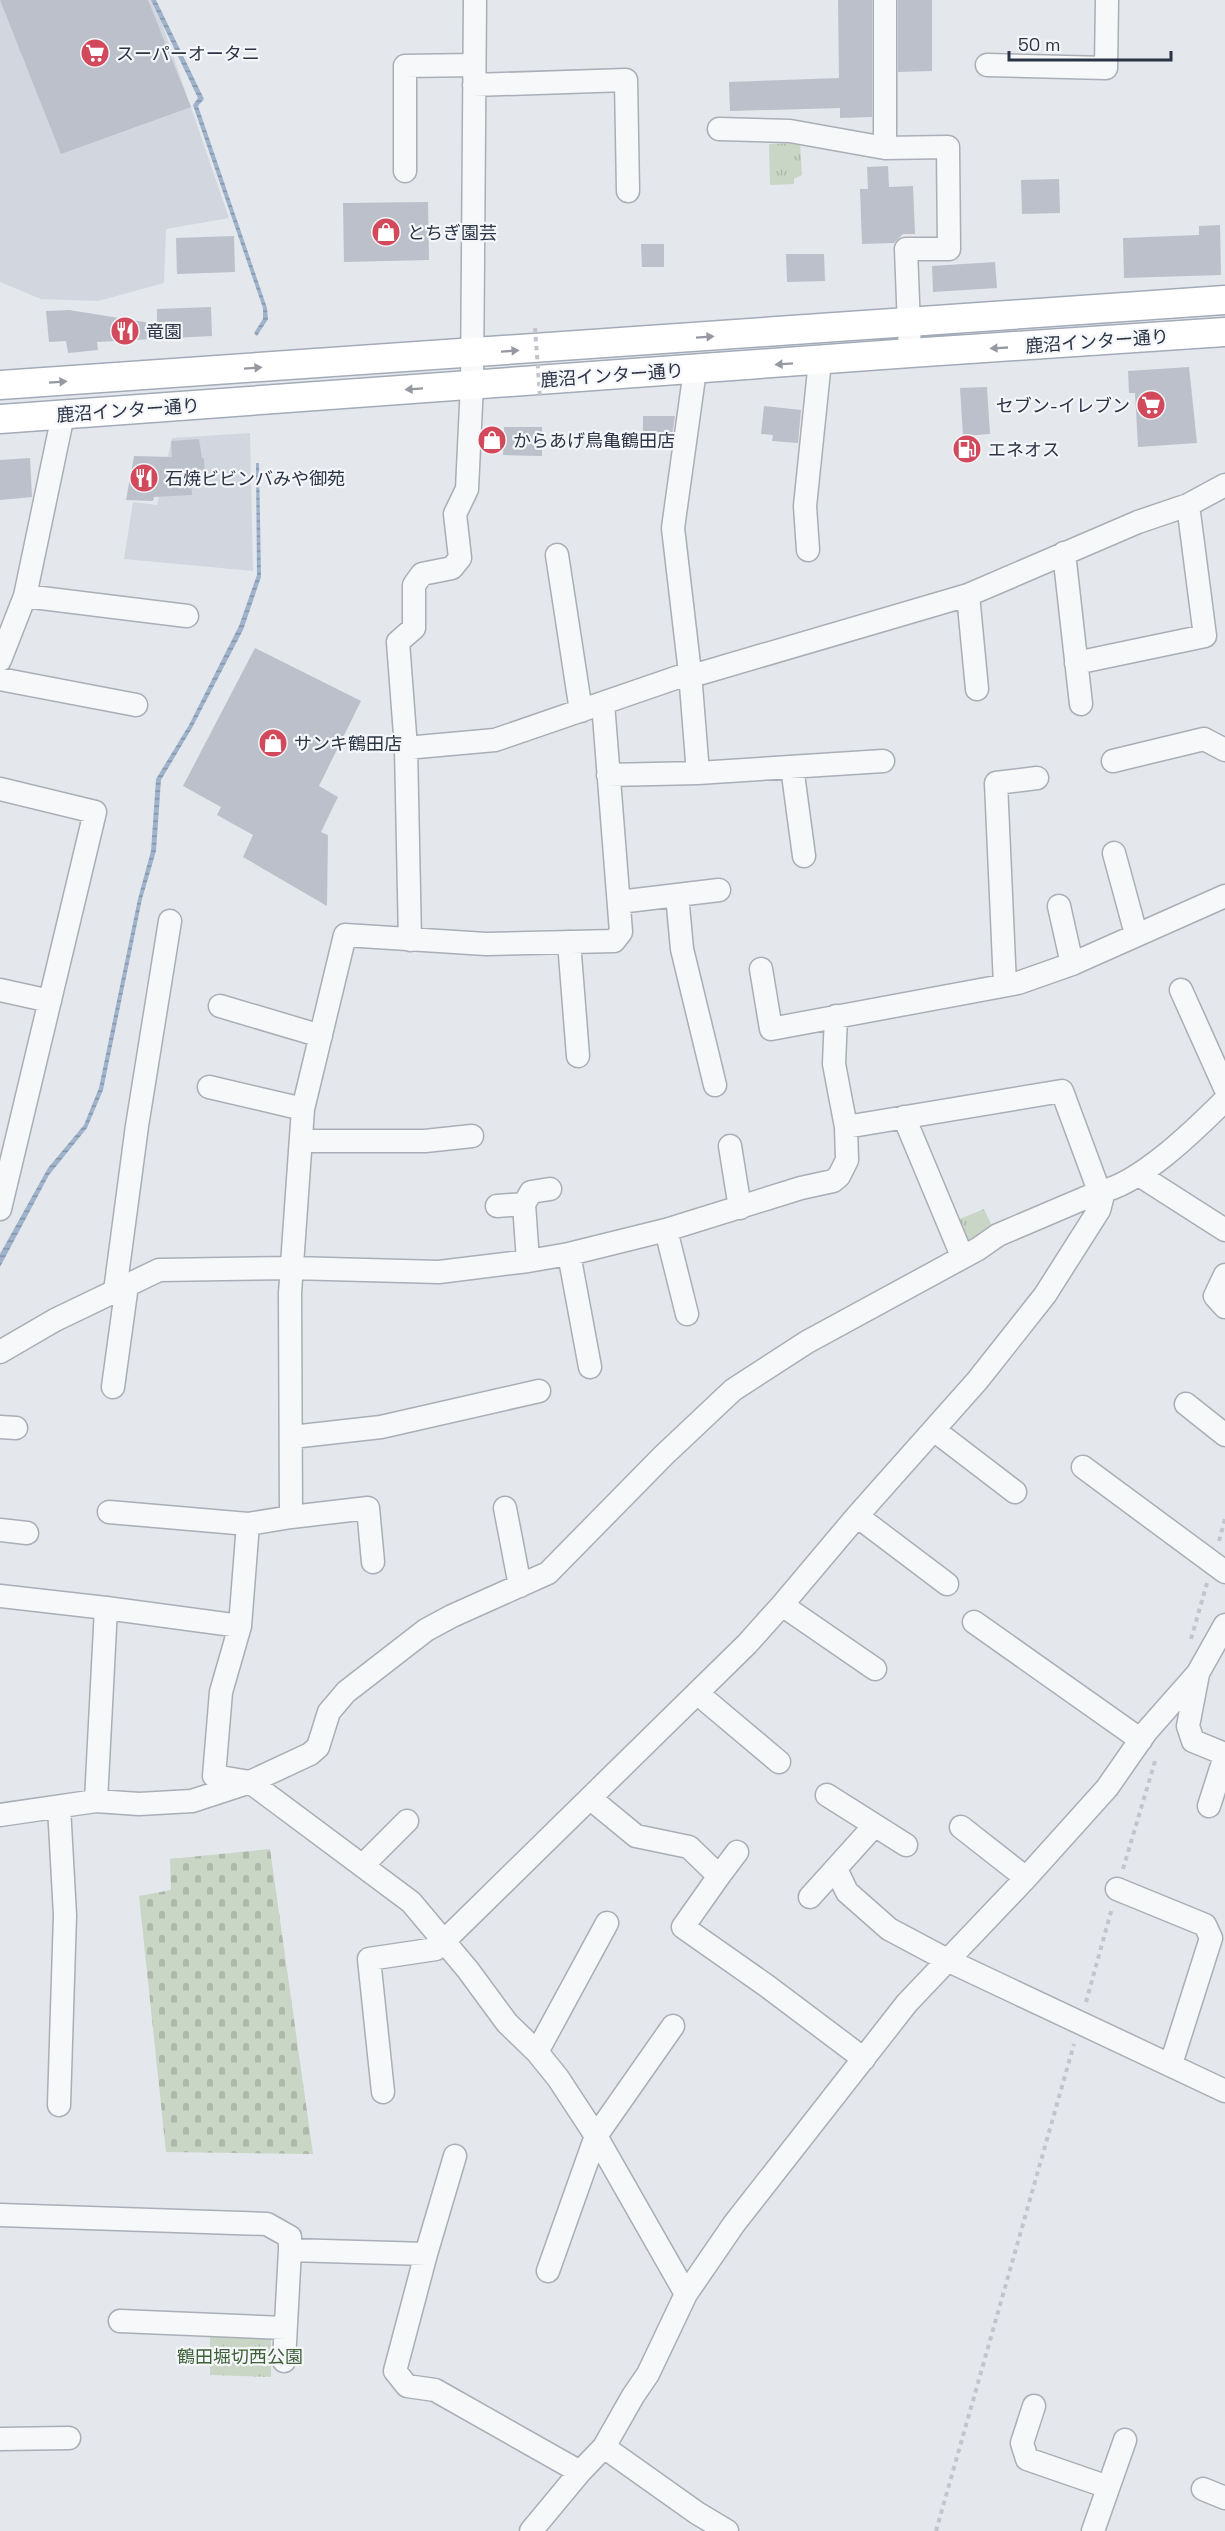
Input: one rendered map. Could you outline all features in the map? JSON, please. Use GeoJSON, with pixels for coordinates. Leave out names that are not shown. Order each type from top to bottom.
{"type":"FeatureCollection","features":[{"type":"Feature","properties":{"kind":"main road","name":"鹿沼インター通り"},"geometry":{"type":"LineString","coordinates":[[0,385],[1225,300]]}},
{"type":"Feature","properties":{"kind":"main road","name":"鹿沼インター通り"},"geometry":{"type":"LineString","coordinates":[[0,419],[1225,332]]}},
{"type":"Feature","properties":{"kind":"street"},"geometry":{"type":"LineString","coordinates":[[410,940],[406,748],[398,642],[414,628],[414,585],[422,574],[452,568],[460,558],[455,514],[467,489],[473,353],[475,0]]}},
{"type":"Feature","properties":{"kind":"street"},"geometry":{"type":"LineString","coordinates":[[885,0],[885,148]]}},
{"type":"Feature","properties":{"kind":"street"},"geometry":{"type":"LineString","coordinates":[[987,65],[1106,68],[1107,0]]}},
{"type":"Feature","properties":{"kind":"street"},"geometry":{"type":"LineString","coordinates":[[405,171],[405,66],[474,75],[626,80],[628,191]]}},
{"type":"Feature","properties":{"kind":"street"},"geometry":{"type":"LineString","coordinates":[[718,129],[790,130],[885,148],[948,147],[949,249],[906,249],[910,353]]}},
{"type":"Feature","properties":{"kind":"street"},"geometry":{"type":"LineString","coordinates":[[808,550],[805,506],[820,361]]}},
{"type":"Feature","properties":{"kind":"street"},"geometry":{"type":"LineString","coordinates":[[695,370],[672,528],[690,673],[698,773]]}},
{"type":"Feature","properties":{"kind":"street"},"geometry":{"type":"LineString","coordinates":[[0,660],[25,596],[63,415]]}},
{"type":"Feature","properties":{"kind":"street"},"geometry":{"type":"LineString","coordinates":[[406,748],[495,740],[690,673],[702,673],[968,595],[1138,522],[1188,505],[1225,485]]}},
{"type":"Feature","properties":{"kind":"street"},"geometry":{"type":"LineString","coordinates":[[1076,663],[1205,636],[1188,505]]}},
{"type":"Feature","properties":{"kind":"street"},"geometry":{"type":"LineString","coordinates":[[1064,553],[1081,704]]}},
{"type":"Feature","properties":{"kind":"street"},"geometry":{"type":"LineString","coordinates":[[558,555],[581,711]]}},
{"type":"Feature","properties":{"kind":"street"},"geometry":{"type":"LineString","coordinates":[[968,595],[977,689]]}},
{"type":"Feature","properties":{"kind":"street"},"geometry":{"type":"LineString","coordinates":[[25,596],[187,616]]}},
{"type":"Feature","properties":{"kind":"street"},"geometry":{"type":"LineString","coordinates":[[0,679],[136,705]]}},
{"type":"Feature","properties":{"kind":"street"},"geometry":{"type":"LineString","coordinates":[[291,1517],[290,1293],[303,1109],[345,935],[486,945],[614,941],[621,932],[603,703]]}},
{"type":"Feature","properties":{"kind":"street"},"geometry":{"type":"LineString","coordinates":[[1113,761],[1204,739],[1225,750]]}},
{"type":"Feature","properties":{"kind":"street"},"geometry":{"type":"LineString","coordinates":[[608,775],[698,773],[883,761]]}},
{"type":"Feature","properties":{"kind":"street"},"geometry":{"type":"LineString","coordinates":[[792,767],[804,856]]}},
{"type":"Feature","properties":{"kind":"street"},"geometry":{"type":"LineString","coordinates":[[1005,985],[996,783],[1037,778]]}},
{"type":"Feature","properties":{"kind":"street"},"geometry":{"type":"LineString","coordinates":[[0,789],[94,812],[4,1183],[0,1209]]}},
{"type":"Feature","properties":{"kind":"street"},"geometry":{"type":"LineString","coordinates":[[1114,853],[1136,934]]}},
{"type":"Feature","properties":{"kind":"street"},"geometry":{"type":"LineString","coordinates":[[619,902],[719,890]]}},
{"type":"Feature","properties":{"kind":"street"},"geometry":{"type":"LineString","coordinates":[[677,895],[682,949],[715,1085]]}},
{"type":"Feature","properties":{"kind":"street"},"geometry":{"type":"LineString","coordinates":[[760,969],[771,1029],[1005,985],[1072,964],[1225,896]]}},
{"type":"Feature","properties":{"kind":"street"},"geometry":{"type":"LineString","coordinates":[[1059,906],[1072,964]]}},
{"type":"Feature","properties":{"kind":"street"},"geometry":{"type":"LineString","coordinates":[[113,1387],[137,1126],[170,921]]}},
{"type":"Feature","properties":{"kind":"street"},"geometry":{"type":"LineString","coordinates":[[569,942],[578,1056]]}},
{"type":"Feature","properties":{"kind":"street"},"geometry":{"type":"LineString","coordinates":[[0,990],[50,1001]]}},
{"type":"Feature","properties":{"kind":"street"},"geometry":{"type":"LineString","coordinates":[[1181,990],[1225,1088]]}},
{"type":"Feature","properties":{"kind":"street"},"geometry":{"type":"LineString","coordinates":[[220,1006],[321,1036]]}},
{"type":"Feature","properties":{"kind":"street"},"geometry":{"type":"LineString","coordinates":[[0,1352],[55,1320],[159,1270],[292,1268],[439,1272],[528,1261],[568,1254],[666,1230],[801,1188],[833,1181],[839,1176],[848,1160],[846,1126],[834,1064],[836,1016]]}},
{"type":"Feature","properties":{"kind":"street"},"geometry":{"type":"LineString","coordinates":[[209,1087],[303,1109]]}},
{"type":"Feature","properties":{"kind":"street"},"geometry":{"type":"LineString","coordinates":[[383,2092],[369,1959],[436,1949],[697,1693],[782,1605],[857,1516],[977,1381],[1045,1294],[1099,1210],[1102,1199],[1062,1091],[846,1126]]}},
{"type":"Feature","properties":{"kind":"street"},"geometry":{"type":"LineString","coordinates":[[0,1815],[96,1801],[139,1804],[192,1801],[250,1782],[310,1754],[318,1747],[329,1712],[346,1692],[426,1630],[548,1573],[664,1455],[733,1390],[807,1342],[998,1235],[1099,1192],[1111,1190],[1139,1175],[1204,1121],[1225,1100]]}},
{"type":"Feature","properties":{"kind":"street"},"geometry":{"type":"LineString","coordinates":[[904,1117],[962,1256]]}},
{"type":"Feature","properties":{"kind":"street"},"geometry":{"type":"LineString","coordinates":[[301,1141],[425,1141],[472,1136]]}},
{"type":"Feature","properties":{"kind":"street"},"geometry":{"type":"LineString","coordinates":[[730,1146],[740,1208]]}},
{"type":"Feature","properties":{"kind":"street"},"geometry":{"type":"LineString","coordinates":[[1139,1175],[1225,1230]]}},
{"type":"Feature","properties":{"kind":"street"},"geometry":{"type":"LineString","coordinates":[[528,1261],[524,1204],[531,1192],[550,1189]]}},
{"type":"Feature","properties":{"kind":"street"},"geometry":{"type":"LineString","coordinates":[[497,1206],[524,1204]]}},
{"type":"Feature","properties":{"kind":"street"},"geometry":{"type":"LineString","coordinates":[[666,1230],[687,1314]]}},
{"type":"Feature","properties":{"kind":"street"},"geometry":{"type":"LineString","coordinates":[[568,1254],[590,1367]]}},
{"type":"Feature","properties":{"kind":"street"},"geometry":{"type":"LineString","coordinates":[[1225,1275],[1215,1296],[1225,1307]]}},
{"type":"Feature","properties":{"kind":"street"},"geometry":{"type":"LineString","coordinates":[[292,1437],[381,1427],[539,1391]]}},
{"type":"Feature","properties":{"kind":"street"},"geometry":{"type":"LineString","coordinates":[[1186,1404],[1225,1435]]}},
{"type":"Feature","properties":{"kind":"street"},"geometry":{"type":"LineString","coordinates":[[934,1430],[1015,1492]]}},
{"type":"Feature","properties":{"kind":"street"},"geometry":{"type":"LineString","coordinates":[[1083,1467],[1225,1572]]}},
{"type":"Feature","properties":{"kind":"street"},"geometry":{"type":"LineString","coordinates":[[109,1512],[248,1524],[368,1508],[373,1562]]}},
{"type":"Feature","properties":{"kind":"street"},"geometry":{"type":"LineString","coordinates":[[505,1508],[520,1586]]}},
{"type":"Feature","properties":{"kind":"street"},"geometry":{"type":"LineString","coordinates":[[857,1516],[946,1584]]}},
{"type":"Feature","properties":{"kind":"street"},"geometry":{"type":"LineString","coordinates":[[248,1524],[240,1626],[221,1692],[214,1776],[250,1782],[411,1902],[445,1941],[507,2023],[537,2052],[558,2078],[596,2136],[686,2294]]}},
{"type":"Feature","properties":{"kind":"street"},"geometry":{"type":"LineString","coordinates":[[0,1530],[27,1533]]}},
{"type":"Feature","properties":{"kind":"street"},"geometry":{"type":"LineString","coordinates":[[0,1596],[240,1626]]}},
{"type":"Feature","properties":{"kind":"street"},"geometry":{"type":"LineString","coordinates":[[782,1605],[875,1669]]}},
{"type":"Feature","properties":{"kind":"street"},"geometry":{"type":"LineString","coordinates":[[96,1801],[106,1608]]}},
{"type":"Feature","properties":{"kind":"street"},"geometry":{"type":"LineString","coordinates":[[974,1622],[1141,1740]]}},
{"type":"Feature","properties":{"kind":"street"},"geometry":{"type":"LineString","coordinates":[[531,2531],[579,2472],[604,2447],[648,2374],[686,2294],[734,2224],[907,2003],[1026,1878],[1107,1788],[1141,1740],[1198,1673],[1225,1625]]}},
{"type":"Feature","properties":{"kind":"street"},"geometry":{"type":"LineString","coordinates":[[1198,1673],[1188,1726],[1190,1734],[1193,1741],[1225,1755],[1209,1806]]}},
{"type":"Feature","properties":{"kind":"street"},"geometry":{"type":"LineString","coordinates":[[697,1693],[779,1762]]}},
{"type":"Feature","properties":{"kind":"street"},"geometry":{"type":"LineString","coordinates":[[827,1795],[906,1845]]}},
{"type":"Feature","properties":{"kind":"street"},"geometry":{"type":"LineString","coordinates":[[591,1799],[636,1836],[689,1847],[718,1876]]}},
{"type":"Feature","properties":{"kind":"street"},"geometry":{"type":"LineString","coordinates":[[59,1807],[65,1915],[59,2105]]}},
{"type":"Feature","properties":{"kind":"street"},"geometry":{"type":"LineString","coordinates":[[363,1865],[407,1821]]}},
{"type":"Feature","properties":{"kind":"street"},"geometry":{"type":"LineString","coordinates":[[810,1897],[874,1826]]}},
{"type":"Feature","properties":{"kind":"street"},"geometry":{"type":"LineString","coordinates":[[961,1827],[1026,1878]]}},
{"type":"Feature","properties":{"kind":"street"},"geometry":{"type":"LineString","coordinates":[[737,1852],[683,1927],[767,1986],[864,2059]]}},
{"type":"Feature","properties":{"kind":"street"},"geometry":{"type":"LineString","coordinates":[[836,1869],[847,1892],[889,1929],[949,1960],[1225,2091]]}},
{"type":"Feature","properties":{"kind":"street"},"geometry":{"type":"LineString","coordinates":[[1117,1889],[1205,1925],[1211,1938],[1171,2064]]}},
{"type":"Feature","properties":{"kind":"street"},"geometry":{"type":"LineString","coordinates":[[537,2052],[607,1923]]}},
{"type":"Feature","properties":{"kind":"street"},"geometry":{"type":"LineString","coordinates":[[548,2271],[596,2136],[672,2026]]}},
{"type":"Feature","properties":{"kind":"street"},"geometry":{"type":"LineString","coordinates":[[455,2156],[395,2371],[406,2386],[435,2390],[579,2472]]}},
{"type":"Feature","properties":{"kind":"street"},"geometry":{"type":"LineString","coordinates":[[0,2215],[267,2224],[290,2237],[284,2361]]}},
{"type":"Feature","properties":{"kind":"street"},"geometry":{"type":"LineString","coordinates":[[290,2250],[426,2254]]}},
{"type":"Feature","properties":{"kind":"street"},"geometry":{"type":"LineString","coordinates":[[120,2321],[285,2328]]}},
{"type":"Feature","properties":{"kind":"street"},"geometry":{"type":"LineString","coordinates":[[1034,2406],[1022,2443],[1027,2459],[1108,2487]]}},
{"type":"Feature","properties":{"kind":"street"},"geometry":{"type":"LineString","coordinates":[[0,2439],[69,2438]]}},
{"type":"Feature","properties":{"kind":"street"},"geometry":{"type":"LineString","coordinates":[[1093,2531],[1125,2439]]}},
{"type":"Feature","properties":{"kind":"street"},"geometry":{"type":"LineString","coordinates":[[604,2447],[697,2513],[728,2531]]}},
{"type":"Feature","properties":{"kind":"street"},"geometry":{"type":"LineString","coordinates":[[1203,2489],[1225,2498]]}},
{"type":"Feature","properties":{"kind":"path"},"geometry":{"type":"LineString","coordinates":[[536,328],[540,397]]}},
{"type":"Feature","properties":{"kind":"shaded area"},"geometry":{"type":"Polygon","coordinates":[[[0,0],[154,0],[229,218],[166,229],[164,283],[98,301],[41,299],[0,282],[0,0]]]}},
{"type":"Feature","properties":{"kind":"shaded area"},"geometry":{"type":"Polygon","coordinates":[[[250,433],[253,571],[124,559],[133,502],[157,505],[172,438],[250,433]]]}},
{"type":"Feature","properties":{"kind":"green space"},"geometry":{"type":"Polygon","coordinates":[[[800,143],[802,175],[794,179],[794,184],[770,185],[769,144],[800,143]]]}},
{"type":"Feature","properties":{"kind":"green space"},"geometry":{"type":"Polygon","coordinates":[[[984,1209],[995,1232],[965,1244],[955,1221],[984,1209]]]}},
{"type":"Feature","properties":{"kind":"green space"},"geometry":{"type":"Polygon","coordinates":[[[270,1849],[313,2154],[166,2152],[139,1896],[171,1890],[170,1859],[270,1849]]]}},
{"type":"Feature","properties":{"kind":"green space","name":"鶴田堀切西公園"},"geometry":{"type":"Polygon","coordinates":[[[210,2335],[271,2338],[271,2377],[210,2375],[210,2335]]]}},
{"type":"Feature","properties":{"kind":"water"},"geometry":{"type":"Polygon","coordinates":[[[151,0],[156,0],[204,99],[198,106],[267,308],[268,319],[257,336],[254,333],[263,319],[263,308],[193,105],[198,98],[151,0]]]}},
{"type":"Feature","properties":{"kind":"water"},"geometry":{"type":"Polygon","coordinates":[[[256,463],[259,463],[261,577],[243,630],[192,728],[161,780],[156,851],[142,899],[103,1090],[87,1128],[49,1175],[0,1267],[0,1254],[48,1168],[84,1125],[99,1088],[138,899],[151,851],[156,779],[189,725],[239,626],[257,575],[256,463]]]}},
{"type":"Feature","properties":{"kind":"building","name":"スーパーオータニ"},"geometry":{"type":"Polygon","coordinates":[[[0,0],[148,0],[191,107],[61,154],[0,0]]]}},
{"type":"Feature","properties":{"kind":"building"},"geometry":{"type":"Polygon","coordinates":[[[838,0],[872,0],[872,117],[840,118],[840,108],[730,111],[729,82],[839,78],[838,0]]]}},
{"type":"Feature","properties":{"kind":"building"},"geometry":{"type":"Polygon","coordinates":[[[898,0],[932,0],[932,71],[898,72],[898,0]]]}},
{"type":"Feature","properties":{"kind":"building"},"geometry":{"type":"Polygon","coordinates":[[[888,166],[889,187],[913,186],[915,234],[903,234],[894,243],[862,244],[860,189],[868,189],[867,167],[888,166]]]}},
{"type":"Feature","properties":{"kind":"building"},"geometry":{"type":"Polygon","coordinates":[[[1059,179],[1060,213],[1022,214],[1021,180],[1059,179]]]}},
{"type":"Feature","properties":{"kind":"building","name":"とちぎ園芸"},"geometry":{"type":"Polygon","coordinates":[[[428,202],[429,260],[344,262],[343,203],[428,202]]]}},
{"type":"Feature","properties":{"kind":"building"},"geometry":{"type":"Polygon","coordinates":[[[1220,225],[1221,275],[1124,278],[1123,238],[1199,235],[1199,226],[1220,225]]]}},
{"type":"Feature","properties":{"kind":"building"},"geometry":{"type":"Polygon","coordinates":[[[234,236],[235,272],[177,274],[176,238],[234,236]]]}},
{"type":"Feature","properties":{"kind":"building"},"geometry":{"type":"Polygon","coordinates":[[[641,244],[664,244],[664,267],[642,267],[641,244]]]}},
{"type":"Feature","properties":{"kind":"building"},"geometry":{"type":"Polygon","coordinates":[[[786,254],[824,254],[825,281],[787,282],[786,254]]]}},
{"type":"Feature","properties":{"kind":"building"},"geometry":{"type":"Polygon","coordinates":[[[995,262],[997,288],[933,292],[932,266],[995,262]]]}},
{"type":"Feature","properties":{"kind":"building"},"geometry":{"type":"Polygon","coordinates":[[[211,307],[212,336],[97,342],[98,350],[68,353],[66,341],[49,342],[46,311],[69,310],[157,324],[157,309],[211,307]]]}},
{"type":"Feature","properties":{"kind":"building","name":"セブン-イレブン"},"geometry":{"type":"Polygon","coordinates":[[[1189,367],[1197,443],[1138,447],[1135,393],[1129,393],[1128,371],[1189,367]]]}},
{"type":"Feature","properties":{"kind":"building"},"geometry":{"type":"Polygon","coordinates":[[[987,387],[990,434],[963,436],[960,388],[987,387]]]}},
{"type":"Feature","properties":{"kind":"building"},"geometry":{"type":"Polygon","coordinates":[[[764,406],[801,410],[798,443],[772,441],[773,435],[761,434],[764,406]]]}},
{"type":"Feature","properties":{"kind":"building"},"geometry":{"type":"Polygon","coordinates":[[[643,416],[675,416],[671,443],[643,443],[643,416]]]}},
{"type":"Feature","properties":{"kind":"building"},"geometry":{"type":"Polygon","coordinates":[[[504,427],[542,427],[542,456],[503,455],[504,427]]]}},
{"type":"Feature","properties":{"kind":"building"},"geometry":{"type":"Polygon","coordinates":[[[199,439],[202,458],[204,458],[205,480],[191,481],[192,495],[154,497],[153,501],[126,500],[134,456],[172,457],[171,441],[199,439]]]}},
{"type":"Feature","properties":{"kind":"building"},"geometry":{"type":"Polygon","coordinates":[[[30,458],[32,497],[0,500],[0,460],[30,458]]]}},
{"type":"Feature","properties":{"kind":"building","name":"サンキ鶴田店"},"geometry":{"type":"Polygon","coordinates":[[[255,648],[361,701],[319,786],[338,797],[321,832],[328,835],[327,906],[243,857],[253,835],[217,815],[221,807],[183,786],[255,648]]]}},
{"type":"Feature","properties":{"kind":"place","name":"スーパーオータニ"},"geometry":{"type":"Point","coordinates":[95,53]}},
{"type":"Feature","properties":{"kind":"place","name":"とちぎ園芸"},"geometry":{"type":"Point","coordinates":[386,232]}},
{"type":"Feature","properties":{"kind":"place","name":"竜園"},"geometry":{"type":"Point","coordinates":[125,331]}},
{"type":"Feature","properties":{"kind":"place","name":"セブン-イレブン"},"geometry":{"type":"Point","coordinates":[1151,405]}},
{"type":"Feature","properties":{"kind":"place","name":"からあげ鳥亀鶴田店"},"geometry":{"type":"Point","coordinates":[492,440]}},
{"type":"Feature","properties":{"kind":"place","name":"エネオス"},"geometry":{"type":"Point","coordinates":[967,449]}},
{"type":"Feature","properties":{"kind":"place","name":"石焼ビビンバみや御苑"},"geometry":{"type":"Point","coordinates":[144,478]}},
{"type":"Feature","properties":{"kind":"place","name":"サンキ鶴田店"},"geometry":{"type":"Point","coordinates":[273,743]}}]}
